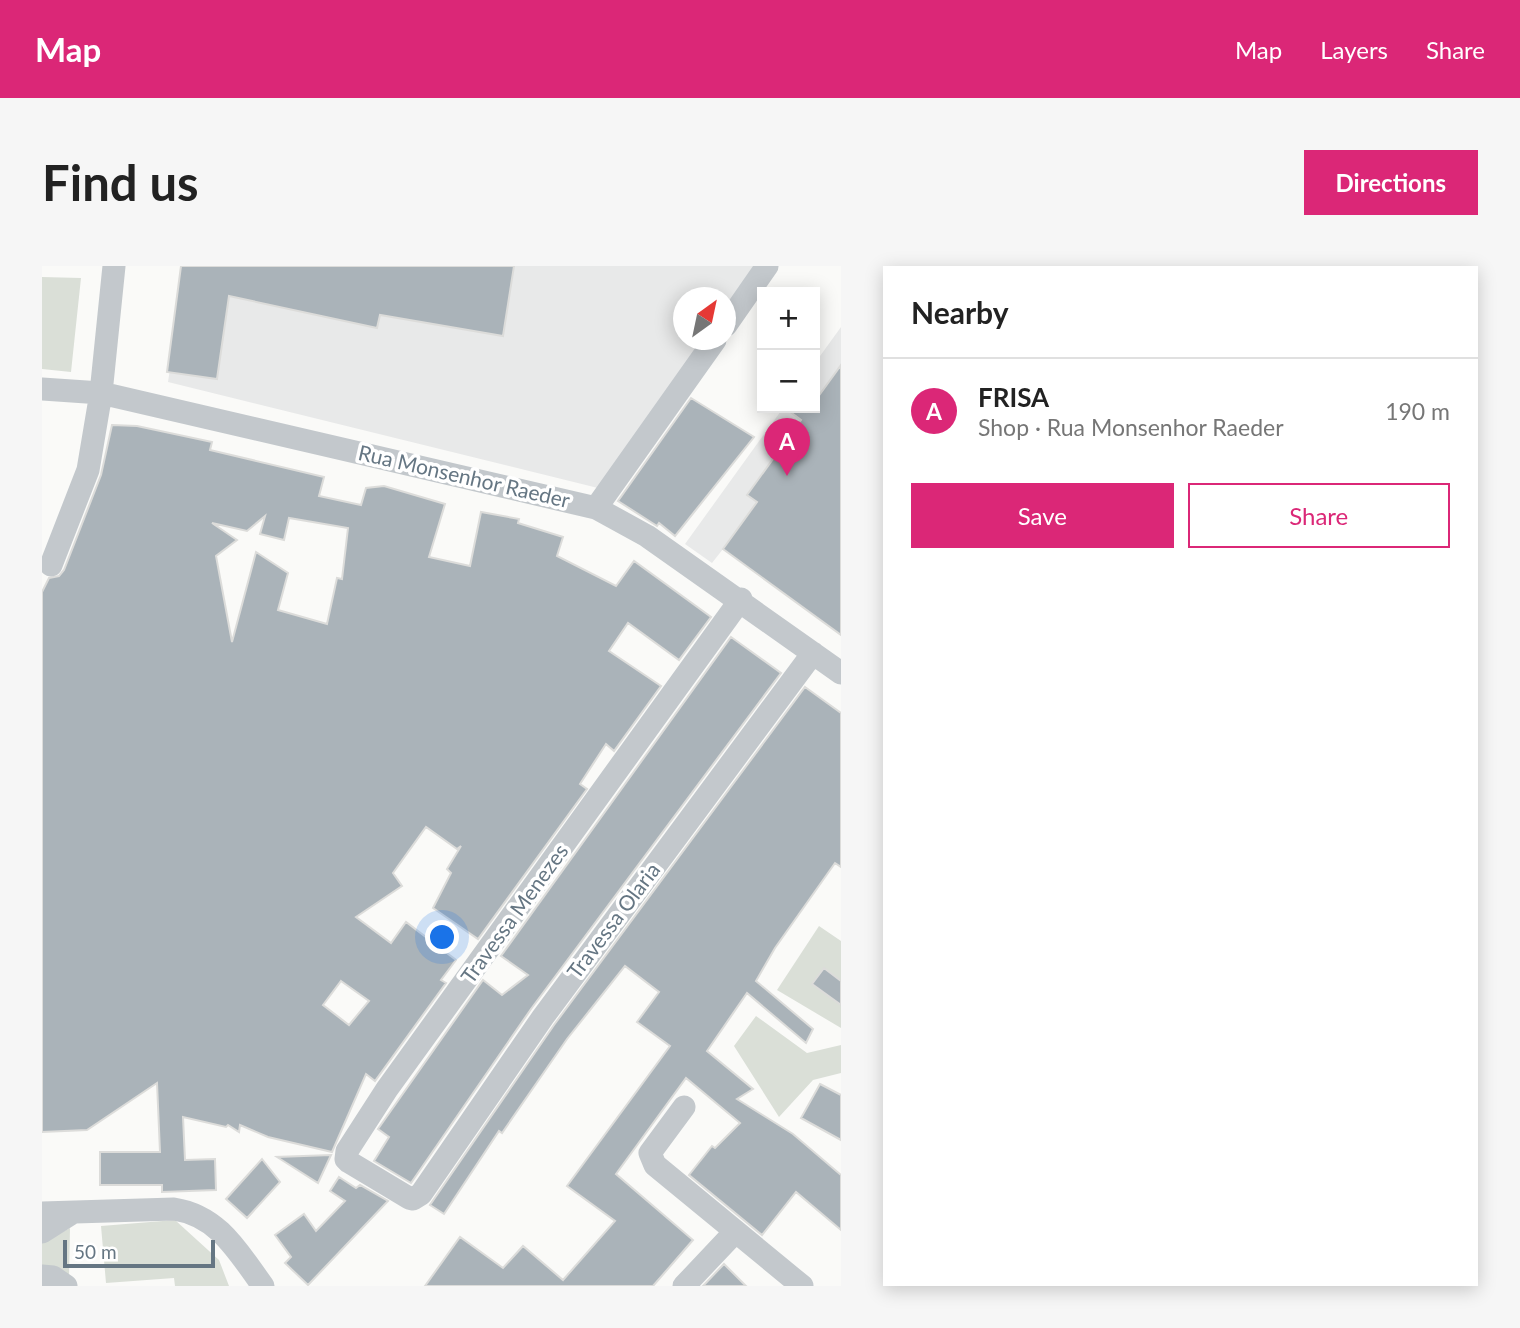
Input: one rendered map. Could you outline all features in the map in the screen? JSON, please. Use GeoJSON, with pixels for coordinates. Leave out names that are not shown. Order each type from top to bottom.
{"type":"FeatureCollection","features":[{"type":"Feature","properties":{"kind":"street"},"geometry":{"type":"LineString","coordinates":[[51,565],[88,470],[101,393],[114,266]]}},
{"type":"Feature","properties":{"kind":"street"},"geometry":{"type":"LineString","coordinates":[[736,311],[767,266]]}},
{"type":"Feature","properties":{"kind":"street"},"geometry":{"type":"LineString","coordinates":[[596,508],[708,350]]}},
{"type":"Feature","properties":{"kind":"street","name":"Rua Monsenhor Raeder"},"geometry":{"type":"LineString","coordinates":[[42,389],[101,393],[596,508],[647,536],[741,599],[841,673]]}},
{"type":"Feature","properties":{"kind":"street","name":"Travessa Menezes"},"geometry":{"type":"LineString","coordinates":[[421,1194],[413,1199],[409,1198],[349,1162],[346,1159],[347,1151],[387,1088],[741,599]]}},
{"type":"Feature","properties":{"kind":"street","name":"Travessa Olaria"},"geometry":{"type":"LineString","coordinates":[[421,1194],[543,1017],[813,653]]}},
{"type":"Feature","properties":{"kind":"street"},"geometry":{"type":"LineString","coordinates":[[684,1107],[653,1147],[650,1153],[654,1165],[802,1286]]}},
{"type":"Feature","properties":{"kind":"street"},"geometry":{"type":"LineString","coordinates":[[42,1213],[174,1209],[193,1212],[213,1223],[227,1237],[264,1286]]}},
{"type":"Feature","properties":{"kind":"street"},"geometry":{"type":"LineString","coordinates":[[42,1232],[75,1212]]}},
{"type":"Feature","properties":{"kind":"street"},"geometry":{"type":"LineString","coordinates":[[684,1286],[735,1232]]}},
{"type":"Feature","properties":{"kind":"street"},"geometry":{"type":"LineString","coordinates":[[42,1276],[53,1278],[66,1286]]}},
{"type":"Feature","properties":{"kind":"shaded area"},"geometry":{"type":"Polygon","coordinates":[[[186,266],[758,266],[736,298],[736,287],[673,287],[673,350],[699,350],[602,489],[168,382],[186,266]]]}},
{"type":"Feature","properties":{"kind":"shaded area"},"geometry":{"type":"Polygon","coordinates":[[[42,277],[81,278],[71,372],[42,369],[42,277]]]}},
{"type":"Feature","properties":{"kind":"shaded area"},"geometry":{"type":"Polygon","coordinates":[[[841,327],[841,635],[723,549],[712,563],[685,544],[779,413],[820,413],[820,356],[841,327]]]}},
{"type":"Feature","properties":{"kind":"shaded area"},"geometry":{"type":"Polygon","coordinates":[[[819,926],[841,941],[841,1028],[777,990],[819,926]]]}},
{"type":"Feature","properties":{"kind":"shaded area"},"geometry":{"type":"Polygon","coordinates":[[[756,1016],[807,1053],[841,1045],[841,1073],[813,1080],[779,1117],[734,1046],[756,1016]]]}},
{"type":"Feature","properties":{"kind":"shaded area"},"geometry":{"type":"Polygon","coordinates":[[[175,1220],[219,1260],[229,1286],[175,1286],[174,1278],[106,1283],[101,1226],[175,1220]]]}},
{"type":"Feature","properties":{"kind":"shaded area"},"geometry":{"type":"Polygon","coordinates":[[[70,1228],[69,1277],[42,1266],[42,1243],[70,1228]]]}},
{"type":"Feature","properties":{"kind":"building"},"geometry":{"type":"Polygon","coordinates":[[[181,266],[514,266],[503,336],[380,315],[377,328],[229,296],[217,379],[167,372],[181,266]]]}},
{"type":"Feature","properties":{"kind":"building"},"geometry":{"type":"Polygon","coordinates":[[[841,365],[841,635],[723,549],[757,502],[747,495],[801,420],[792,413],[820,413],[820,394],[841,365]]]}},
{"type":"Feature","properties":{"kind":"building"},"geometry":{"type":"Polygon","coordinates":[[[691,398],[754,437],[675,536],[659,523],[657,526],[618,501],[691,398]]]}},
{"type":"Feature","properties":{"kind":"building"},"geometry":{"type":"Polygon","coordinates":[[[112,425],[137,426],[212,442],[210,450],[324,477],[319,496],[361,505],[366,488],[384,486],[445,504],[429,557],[470,566],[481,512],[519,519],[518,523],[563,537],[557,556],[616,586],[634,561],[711,617],[679,660],[628,623],[609,651],[661,686],[614,751],[606,744],[580,784],[587,789],[478,939],[433,908],[451,873],[447,869],[461,846],[457,849],[426,827],[393,873],[402,886],[356,917],[391,943],[406,922],[456,960],[441,980],[446,983],[375,1081],[366,1074],[332,1152],[268,1137],[240,1125],[239,1132],[228,1125],[226,1127],[183,1117],[185,1160],[215,1159],[216,1190],[162,1192],[162,1185],[100,1185],[100,1152],[160,1152],[157,1083],[87,1130],[42,1132],[42,592],[49,578],[59,576],[64,570],[101,475],[112,425]],[[265,516],[247,531],[212,523],[237,540],[216,556],[232,642],[256,552],[288,573],[278,610],[327,624],[337,578],[342,579],[348,528],[289,518],[284,540],[260,534],[265,516]],[[341,981],[323,1005],[349,1025],[369,1001],[341,981]]]}},
{"type":"Feature","properties":{"kind":"building"},"geometry":{"type":"Polygon","coordinates":[[[731,637],[781,673],[531,1009],[411,1183],[374,1161],[389,1137],[378,1129],[483,980],[502,995],[528,975],[501,956],[731,637]]]}},
{"type":"Feature","properties":{"kind":"building"},"geometry":{"type":"Polygon","coordinates":[[[805,687],[841,713],[841,867],[835,863],[775,948],[756,981],[813,1029],[806,1043],[747,993],[707,1051],[753,1089],[737,1099],[793,1134],[841,1175],[841,1230],[796,1192],[762,1235],[689,1175],[712,1146],[715,1148],[740,1123],[686,1078],[616,1174],[693,1240],[653,1286],[425,1286],[460,1237],[503,1268],[523,1246],[563,1280],[615,1221],[567,1186],[670,1046],[637,1022],[659,992],[625,966],[567,1039],[502,1133],[499,1131],[444,1214],[430,1205],[554,1025],[805,687]]]}},
{"type":"Feature","properties":{"kind":"building"},"geometry":{"type":"Polygon","coordinates":[[[824,968],[841,981],[841,1005],[812,984],[824,968]]]}},
{"type":"Feature","properties":{"kind":"building"},"geometry":{"type":"Polygon","coordinates":[[[820,1084],[841,1095],[841,1140],[801,1118],[820,1084]]]}},
{"type":"Feature","properties":{"kind":"building"},"geometry":{"type":"Polygon","coordinates":[[[331,1155],[318,1183],[277,1157],[331,1155]]]}},
{"type":"Feature","properties":{"kind":"building"},"geometry":{"type":"Polygon","coordinates":[[[262,1159],[280,1182],[247,1218],[226,1199],[262,1159]]]}},
{"type":"Feature","properties":{"kind":"building"},"geometry":{"type":"Polygon","coordinates":[[[339,1177],[356,1188],[360,1185],[388,1201],[308,1285],[285,1263],[291,1257],[275,1235],[304,1214],[316,1231],[345,1201],[330,1191],[339,1177]]]}},
{"type":"Feature","properties":{"kind":"building"},"geometry":{"type":"Polygon","coordinates":[[[724,1264],[746,1286],[703,1286],[724,1264]]]}},
{"type":"Feature","properties":{"kind":"place","name":"FRISA"},"geometry":{"type":"Point","coordinates":[787,476]}}]}
